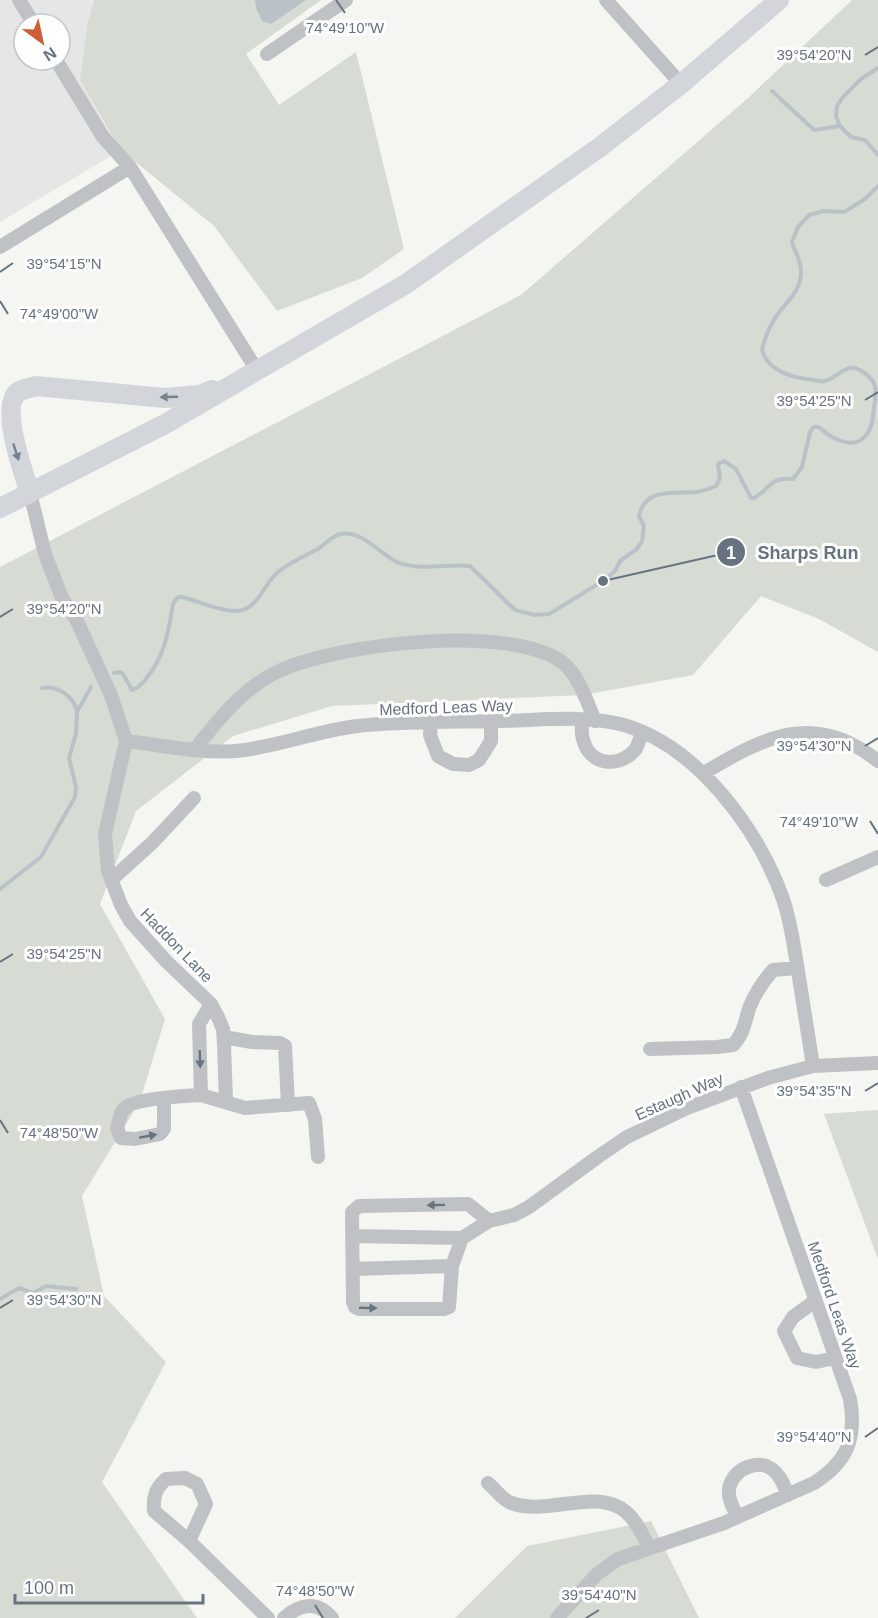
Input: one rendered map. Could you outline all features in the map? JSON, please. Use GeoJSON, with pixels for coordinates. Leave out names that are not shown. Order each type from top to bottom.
{"type":"FeatureCollection","features":[{"type":"Feature","properties":{"kind":"highway"},"geometry":{"type":"LineString","coordinates":[[0,508],[165,424],[406,284],[600,147],[681,84],[779,0]]}},
{"type":"Feature","properties":{"kind":"highway"},"geometry":{"type":"LineString","coordinates":[[30,493],[10,432],[8,413],[11,400],[17,392],[36,387],[165,398],[199,395],[252,375]]}},
{"type":"Feature","properties":{"kind":"street"},"geometry":{"type":"LineString","coordinates":[[267,54],[346,0]]}},
{"type":"Feature","properties":{"kind":"street"},"geometry":{"type":"LineString","coordinates":[[606,0],[681,84]]}},
{"type":"Feature","properties":{"kind":"street"},"geometry":{"type":"LineString","coordinates":[[63,72],[103,137],[130,167],[252,375]]}},
{"type":"Feature","properties":{"kind":"street"},"geometry":{"type":"LineString","coordinates":[[0,248],[130,167]]}},
{"type":"Feature","properties":{"kind":"street"},"geometry":{"type":"LineString","coordinates":[[30,493],[49,565],[62,598],[76,619],[111,695],[126,741]]}},
{"type":"Feature","properties":{"kind":"street"},"geometry":{"type":"LineString","coordinates":[[195,749],[217,721],[250,690],[277,672],[310,660],[360,648],[461,640],[508,644],[543,652],[562,662],[575,677],[588,721],[583,740],[590,754],[604,763],[618,762],[636,749],[642,732]]}},
{"type":"Feature","properties":{"kind":"street"},"geometry":{"type":"LineString","coordinates":[[430,723],[430,735],[438,756],[453,764],[469,765],[479,760],[490,741],[491,721]]}},
{"type":"Feature","properties":{"kind":"street","name":"Medford Leas Way"},"geometry":{"type":"LineString","coordinates":[[126,741],[234,751],[268,746],[357,726],[491,721],[588,721],[623,725],[642,732],[681,754],[704,773],[737,814],[768,867],[783,898],[813,1066]]}},
{"type":"Feature","properties":{"kind":"street"},"geometry":{"type":"LineString","coordinates":[[704,773],[763,741],[800,733],[825,735],[850,744],[878,761]]}},
{"type":"Feature","properties":{"kind":"street","name":"Haddon Lane"},"geometry":{"type":"LineString","coordinates":[[126,741],[105,834],[105,854],[111,880],[121,905],[141,935],[211,1004],[223,1029],[226,1101]]}},
{"type":"Feature","properties":{"kind":"street"},"geometry":{"type":"LineString","coordinates":[[111,880],[152,843],[194,798]]}},
{"type":"Feature","properties":{"kind":"street"},"geometry":{"type":"LineString","coordinates":[[826,880],[878,857]]}},
{"type":"Feature","properties":{"kind":"street"},"geometry":{"type":"LineString","coordinates":[[650,1048],[733,1045],[743,1031],[749,1008],[761,983],[773,970],[797,968]]}},
{"type":"Feature","properties":{"kind":"street"},"geometry":{"type":"LineString","coordinates":[[201,1095],[199,1024],[211,1004]]}},
{"type":"Feature","properties":{"kind":"street"},"geometry":{"type":"LineString","coordinates":[[224,1037],[252,1042],[280,1043],[285,1046],[288,1105]]}},
{"type":"Feature","properties":{"kind":"street","name":"Estaugh Way"},"geometry":{"type":"LineString","coordinates":[[462,1238],[489,1221],[514,1215],[544,1197],[599,1155],[627,1137],[687,1108],[741,1087],[813,1066],[878,1063]]}},
{"type":"Feature","properties":{"kind":"street","name":"Medford Leas Way"},"geometry":{"type":"LineString","coordinates":[[556,1618],[608,1565],[632,1552],[700,1532],[788,1495],[827,1475],[838,1465],[850,1441],[853,1413],[850,1400],[741,1087]]}},
{"type":"Feature","properties":{"kind":"street"},"geometry":{"type":"LineString","coordinates":[[164,1099],[201,1095],[245,1108],[309,1103],[315,1119],[318,1157]]}},
{"type":"Feature","properties":{"kind":"street"},"geometry":{"type":"LineString","coordinates":[[352,1236],[462,1238],[452,1266],[449,1307],[444,1309],[360,1309],[355,1307],[353,1302],[353,1269],[352,1236],[352,1212],[359,1206],[468,1204],[489,1221]]}},
{"type":"Feature","properties":{"kind":"street"},"geometry":{"type":"LineString","coordinates":[[353,1269],[452,1266]]}},
{"type":"Feature","properties":{"kind":"street"},"geometry":{"type":"LineString","coordinates":[[815,1301],[793,1317],[784,1331],[797,1358],[816,1362],[835,1358]]}},
{"type":"Feature","properties":{"kind":"street"},"geometry":{"type":"LineString","coordinates":[[738,1517],[729,1496],[730,1485],[745,1468],[755,1464],[765,1464],[780,1478],[788,1495]]}},
{"type":"Feature","properties":{"kind":"street"},"geometry":{"type":"LineString","coordinates":[[189,1541],[206,1504],[197,1484],[185,1478],[166,1479],[159,1486],[153,1498],[154,1511],[189,1541],[268,1618]]}},
{"type":"Feature","properties":{"kind":"street"},"geometry":{"type":"LineString","coordinates":[[488,1483],[506,1501],[523,1507],[540,1508],[597,1501],[619,1507],[634,1521],[649,1547]]}},
{"type":"Feature","properties":{"kind":"street"},"geometry":{"type":"LineString","coordinates":[[284,1618],[300,1606],[314,1606],[327,1612],[332,1618]]}},
{"type":"Feature","properties":{"kind":"shaded area"},"geometry":{"type":"Polygon","coordinates":[[[0,0],[94,0],[88,21],[121,150],[0,222],[0,0]]]}},
{"type":"Feature","properties":{"kind":"shaded area"},"geometry":{"type":"Polygon","coordinates":[[[94,0],[321,0],[246,54],[279,105],[356,52],[404,249],[362,278],[277,311],[214,226],[121,150],[80,80],[88,21],[94,0]]]}},
{"type":"Feature","properties":{"kind":"shaded area"},"geometry":{"type":"Polygon","coordinates":[[[255,0],[306,0],[271,24],[262,21],[255,0]]]}},
{"type":"Feature","properties":{"kind":"shaded area"},"geometry":{"type":"Polygon","coordinates":[[[852,0],[878,0],[878,652],[819,619],[761,596],[693,675],[583,695],[332,706],[233,736],[136,811],[100,904],[165,1019],[140,1101],[82,1196],[104,1296],[166,1362],[102,1482],[197,1618],[0,1618],[0,567],[521,295],[748,98],[852,0]]]}},
{"type":"Feature","properties":{"kind":"shaded area"},"geometry":{"type":"Polygon","coordinates":[[[878,1110],[878,1259],[824,1114],[878,1110]]]}},
{"type":"Feature","properties":{"kind":"shaded area"},"geometry":{"type":"Polygon","coordinates":[[[651,1521],[699,1618],[455,1618],[527,1546],[651,1521]]]}},
{"type":"Feature","properties":{"kind":"waterway"},"geometry":{"type":"LineString","coordinates":[[878,68],[861,79],[842,98],[837,106],[836,116],[840,126],[851,137],[865,140],[878,155]]}},
{"type":"Feature","properties":{"kind":"waterway"},"geometry":{"type":"LineString","coordinates":[[772,91],[814,130],[840,126]]}},
{"type":"Feature","properties":{"kind":"waterway"},"geometry":{"type":"LineString","coordinates":[[114,673],[123,674],[132,690],[144,681],[162,653],[173,604],[178,597],[222,609],[244,610],[255,601],[278,572],[318,549],[334,536],[341,534],[363,539],[397,562],[406,565],[470,566],[515,610],[535,615],[549,614],[603,581],[615,571],[620,561],[637,549],[642,541],[644,526],[639,516],[642,506],[655,496],[697,492],[716,486],[720,478],[718,464],[724,461],[736,469],[751,498],[754,498],[774,482],[793,479],[802,467],[810,432],[814,427],[819,427],[836,439],[849,443],[862,439],[870,428],[876,391],[869,377],[855,368],[844,370],[824,381],[792,376],[769,363],[762,350],[772,323],[796,291],[800,280],[800,265],[792,242],[798,227],[809,215],[823,211],[844,212],[865,199],[878,186]]}},
{"type":"Feature","properties":{"kind":"waterway"},"geometry":{"type":"LineString","coordinates":[[0,889],[41,857],[75,797],[76,787],[69,758],[76,734],[77,712],[91,687]]}},
{"type":"Feature","properties":{"kind":"waterway"},"geometry":{"type":"LineString","coordinates":[[42,688],[54,688],[64,693],[72,701],[77,711]]}},
{"type":"Feature","properties":{"kind":"waterway"},"geometry":{"type":"LineString","coordinates":[[0,1299],[19,1288],[33,1293],[46,1286],[76,1289]]}},
{"type":"Feature","properties":{"kind":"place","name":"Sharps Run"},"geometry":{"type":"Point","coordinates":[603,581]}}]}
